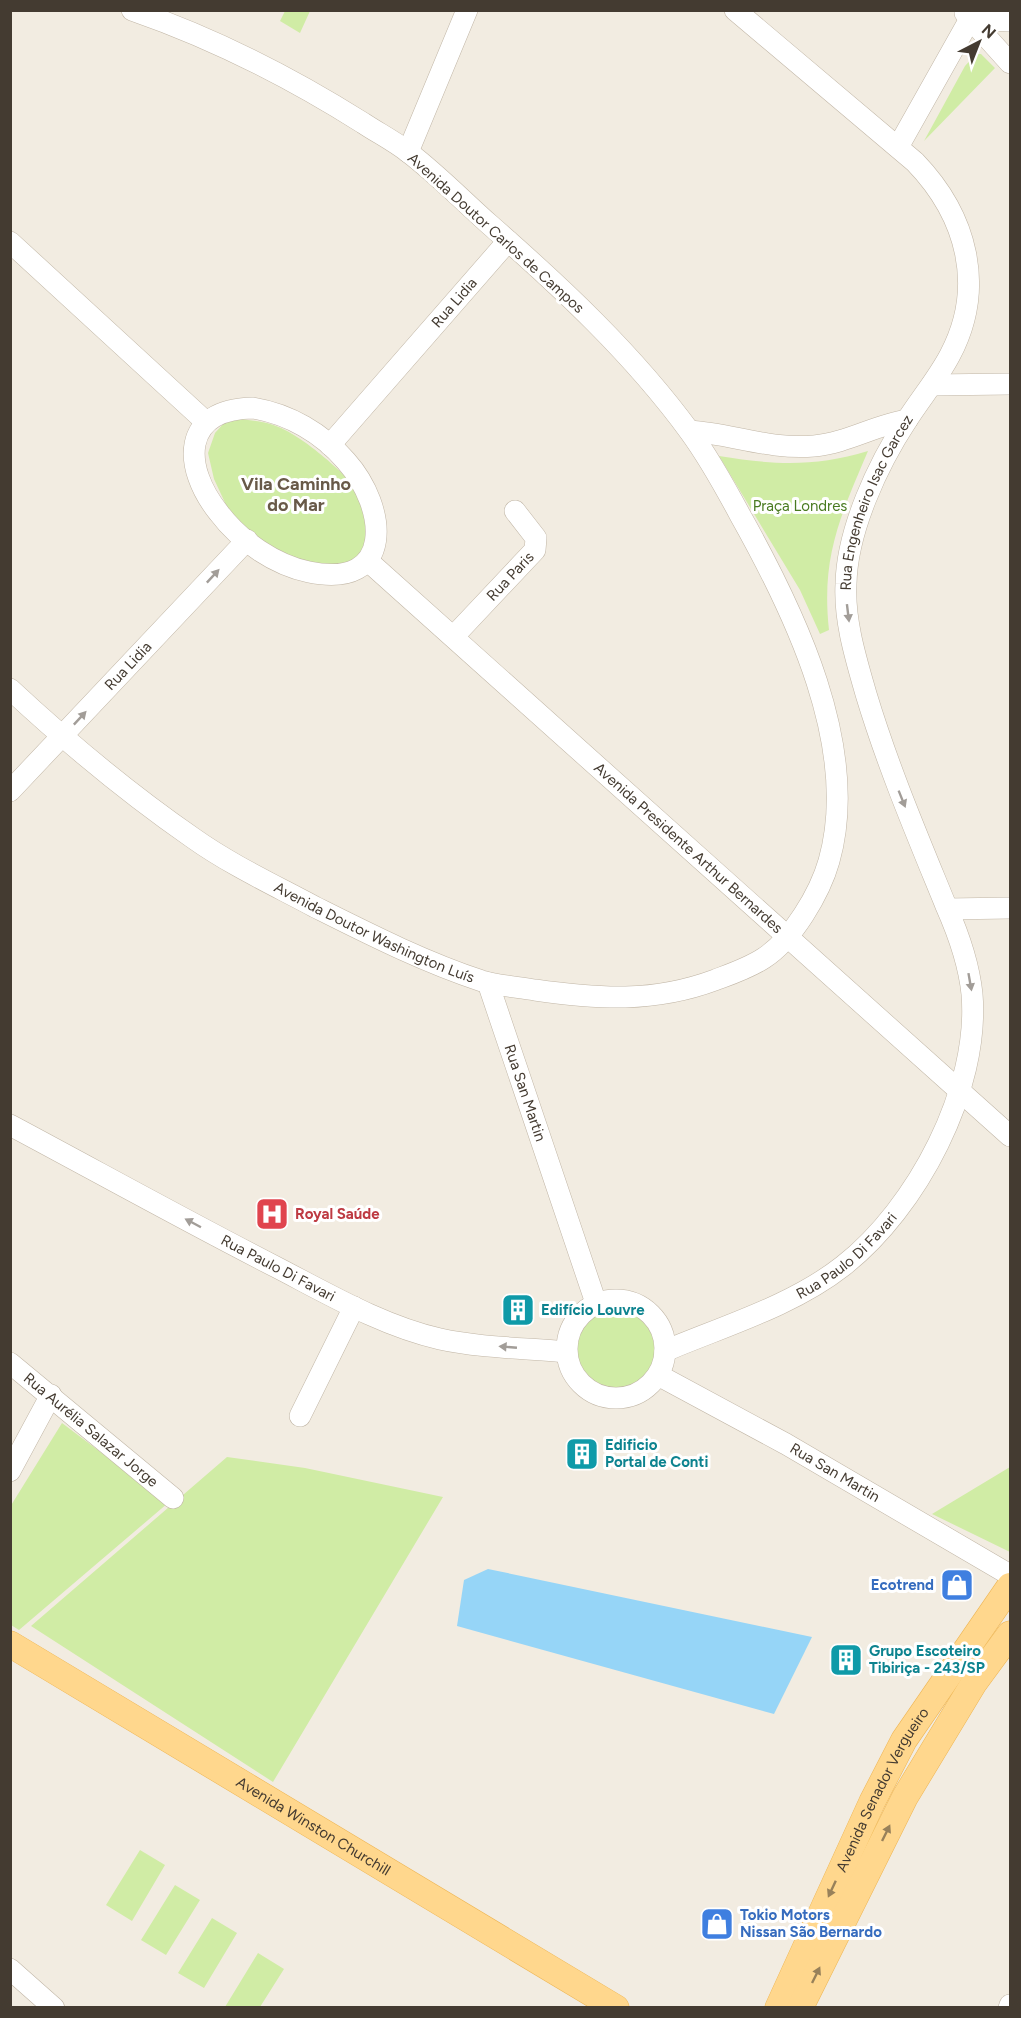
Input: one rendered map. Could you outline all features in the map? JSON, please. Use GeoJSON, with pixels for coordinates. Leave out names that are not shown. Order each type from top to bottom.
{"type":"FeatureCollection","features":[{"type":"Feature","properties":{"kind":"main road","name":"Avenida Senador Vergueiro"},"geometry":{"type":"LineString","coordinates":[[778,2007],[872,1802],[904,1740],[1011,1586]]}},
{"type":"Feature","properties":{"kind":"main road","name":"Avenida Senador Vergueiro"},"geometry":{"type":"LineString","coordinates":[[800,2007],[904,1797],[974,1683],[1011,1634]]}},
{"type":"Feature","properties":{"kind":"main road","name":"Avenida Winston Churchill"},"geometry":{"type":"LineString","coordinates":[[10,1644],[616,2007]]}},
{"type":"Feature","properties":{"kind":"street","name":"Avenida Doutor Carlos de Campos"},"geometry":{"type":"LineString","coordinates":[[132,10],[185,29],[261,65],[333,104],[408,152],[564,290],[627,357],[690,432],[733,502],[786,603],[805,650],[831,742],[836,795],[835,828],[829,862],[815,894],[787,935]]}},
{"type":"Feature","properties":{"kind":"street"},"geometry":{"type":"LineString","coordinates":[[408,152],[467,10]]}},
{"type":"Feature","properties":{"kind":"street","name":"Rua Engenheiro Isac Garcez"},"geometry":{"type":"LineString","coordinates":[[735,10],[898,147],[929,176],[949,207],[962,240],[970,291],[964,323],[949,357],[907,420],[882,464],[861,514],[848,562],[847,612],[853,647],[886,761],[948,909],[961,946],[972,995],[970,1040],[959,1089]]}},
{"type":"Feature","properties":{"kind":"street"},"geometry":{"type":"LineString","coordinates":[[898,147],[967,15]]}},
{"type":"Feature","properties":{"kind":"street"},"geometry":{"type":"LineString","coordinates":[[967,15],[1011,21]]}},
{"type":"Feature","properties":{"kind":"street"},"geometry":{"type":"LineString","coordinates":[[967,15],[1011,63]]}},
{"type":"Feature","properties":{"kind":"street","name":"Rua Lidia"},"geometry":{"type":"LineString","coordinates":[[330,445],[508,240]]}},
{"type":"Feature","properties":{"kind":"street"},"geometry":{"type":"LineString","coordinates":[[10,242],[206,422]]}},
{"type":"Feature","properties":{"kind":"street"},"geometry":{"type":"LineString","coordinates":[[932,385],[1011,384]]}},
{"type":"Feature","properties":{"kind":"street"},"geometry":{"type":"LineString","coordinates":[[231,409],[272,411],[293,420],[330,445],[358,477],[377,517],[378,534],[368,561],[357,570],[343,575],[296,569],[273,559],[246,540],[218,513],[204,490],[193,453],[196,439],[206,422],[231,409]]}},
{"type":"Feature","properties":{"kind":"street"},"geometry":{"type":"LineString","coordinates":[[690,432],[769,446],[801,447],[836,443],[907,420]]}},
{"type":"Feature","properties":{"kind":"street","name":"Rua Paris"},"geometry":{"type":"LineString","coordinates":[[454,636],[535,550],[536,538],[515,511]]}},
{"type":"Feature","properties":{"kind":"street","name":"Rua Lidia"},"geometry":{"type":"LineString","coordinates":[[10,791],[246,540]]}},
{"type":"Feature","properties":{"kind":"street","name":"Avenida Presidente Arthur Bernardes"},"geometry":{"type":"LineString","coordinates":[[368,561],[1011,1136]]}},
{"type":"Feature","properties":{"kind":"street","name":"Avenida Doutor Washington Luís"},"geometry":{"type":"LineString","coordinates":[[10,688],[63,737],[196,841],[252,874],[413,954],[488,983],[608,998],[657,997],[737,972],[766,957],[787,935]]}},
{"type":"Feature","properties":{"kind":"street"},"geometry":{"type":"LineString","coordinates":[[948,909],[1011,908]]}},
{"type":"Feature","properties":{"kind":"street","name":"Rua San Martin"},"geometry":{"type":"LineString","coordinates":[[488,983],[596,1304]]}},
{"type":"Feature","properties":{"kind":"street","name":"Rua Paulo Di Favari"},"geometry":{"type":"LineString","coordinates":[[665,1350],[765,1309],[805,1290],[842,1266],[878,1233],[913,1185],[941,1137],[959,1089]]}},
{"type":"Feature","properties":{"kind":"street","name":"Rua Paulo Di Favari"},"geometry":{"type":"LineString","coordinates":[[10,1125],[354,1307],[403,1328],[440,1339],[566,1352]]}},
{"type":"Feature","properties":{"kind":"street"},"geometry":{"type":"LineString","coordinates":[[617,1299],[639,1305],[648,1311],[661,1329],[665,1350],[658,1375],[642,1391],[632,1396],[609,1398],[598,1395],[579,1382],[568,1363],[566,1352],[573,1323],[583,1311],[596,1304],[617,1299]]}},
{"type":"Feature","properties":{"kind":"street"},"geometry":{"type":"LineString","coordinates":[[300,1416],[354,1307]]}},
{"type":"Feature","properties":{"kind":"street","name":"Rua Aurélia Salazar Jorge"},"geometry":{"type":"LineString","coordinates":[[10,1363],[173,1497]]}},
{"type":"Feature","properties":{"kind":"street","name":"Rua San Martin"},"geometry":{"type":"LineString","coordinates":[[658,1375],[796,1450],[1011,1575]]}},
{"type":"Feature","properties":{"kind":"street"},"geometry":{"type":"LineString","coordinates":[[10,1471],[51,1395]]}},
{"type":"Feature","properties":{"kind":"street"},"geometry":{"type":"LineString","coordinates":[[10,1969],[54,2007]]}},
{"type":"Feature","properties":{"kind":"green space"},"geometry":{"type":"Polygon","coordinates":[[[285,11],[310,11],[300,33],[280,21],[285,11]]]}},
{"type":"Feature","properties":{"kind":"green space"},"geometry":{"type":"Polygon","coordinates":[[[976,54],[981,54],[995,68],[924,141],[965,66],[976,54]]]}},
{"type":"Feature","properties":{"kind":"green space"},"geometry":{"type":"Polygon","coordinates":[[[240,419],[279,427],[294,435],[331,463],[354,486],[362,497],[367,512],[366,558],[335,568],[283,557],[244,527],[227,507],[214,479],[208,453],[215,433],[224,423],[240,419]]]}},
{"type":"Feature","properties":{"kind":"green space","name":"Praça Londres"},"geometry":{"type":"Polygon","coordinates":[[[868,451],[841,517],[835,538],[828,581],[829,630],[820,634],[800,590],[719,456],[794,463],[830,460],[868,451]]]}},
{"type":"Feature","properties":{"kind":"green space"},"geometry":{"type":"Polygon","coordinates":[[[615,1303],[633,1306],[648,1316],[658,1331],[661,1349],[658,1367],[648,1382],[633,1392],[615,1395],[597,1392],[582,1382],[572,1367],[569,1349],[572,1331],[582,1316],[597,1306],[615,1303]]]}},
{"type":"Feature","properties":{"kind":"green space"},"geometry":{"type":"Polygon","coordinates":[[[62,1423],[168,1503],[19,1630],[11,1625],[10,1507],[62,1423]]]}},
{"type":"Feature","properties":{"kind":"green space"},"geometry":{"type":"Polygon","coordinates":[[[227,1457],[305,1468],[443,1497],[273,1782],[31,1626],[227,1457]]]}},
{"type":"Feature","properties":{"kind":"green space"},"geometry":{"type":"Polygon","coordinates":[[[1010,1467],[1010,1552],[932,1514],[1010,1467]]]}},
{"type":"Feature","properties":{"kind":"green space"},"geometry":{"type":"Polygon","coordinates":[[[140,1850],[165,1865],[132,1921],[106,1905],[140,1850]]]}},
{"type":"Feature","properties":{"kind":"green space"},"geometry":{"type":"Polygon","coordinates":[[[175,1885],[200,1900],[166,1955],[141,1940],[175,1885]]]}},
{"type":"Feature","properties":{"kind":"green space"},"geometry":{"type":"Polygon","coordinates":[[[212,1918],[237,1933],[204,1988],[178,1973],[212,1918]]]}},
{"type":"Feature","properties":{"kind":"green space"},"geometry":{"type":"Polygon","coordinates":[[[258,1953],[284,1969],[260,2007],[225,2007],[258,1953]]]}},
{"type":"Feature","properties":{"kind":"water"},"geometry":{"type":"Polygon","coordinates":[[[488,1569],[812,1637],[774,1714],[457,1626],[464,1580],[488,1569]]]}},
{"type":"Feature","properties":{"kind":"place","name":"Royal Saúde"},"geometry":{"type":"Point","coordinates":[272,1214]}},
{"type":"Feature","properties":{"kind":"place","name":"Edifício Louvre"},"geometry":{"type":"Point","coordinates":[518,1310]}},
{"type":"Feature","properties":{"kind":"place","name":"Edificio Portal de Conti"},"geometry":{"type":"Point","coordinates":[582,1454]}},
{"type":"Feature","properties":{"kind":"place","name":"Ecotrend"},"geometry":{"type":"Point","coordinates":[957,1585]}},
{"type":"Feature","properties":{"kind":"place","name":"Grupo Escoteiro Tibiriça - 243/SP"},"geometry":{"type":"Point","coordinates":[846,1660]}},
{"type":"Feature","properties":{"kind":"place","name":"Tokio Motors Nissan São Bernardo"},"geometry":{"type":"Point","coordinates":[717,1924]}},
{"type":"Feature","properties":{"kind":"district","name":"Vila Caminho do Mar"},"geometry":{"type":"Point","coordinates":[296,494]}}]}
